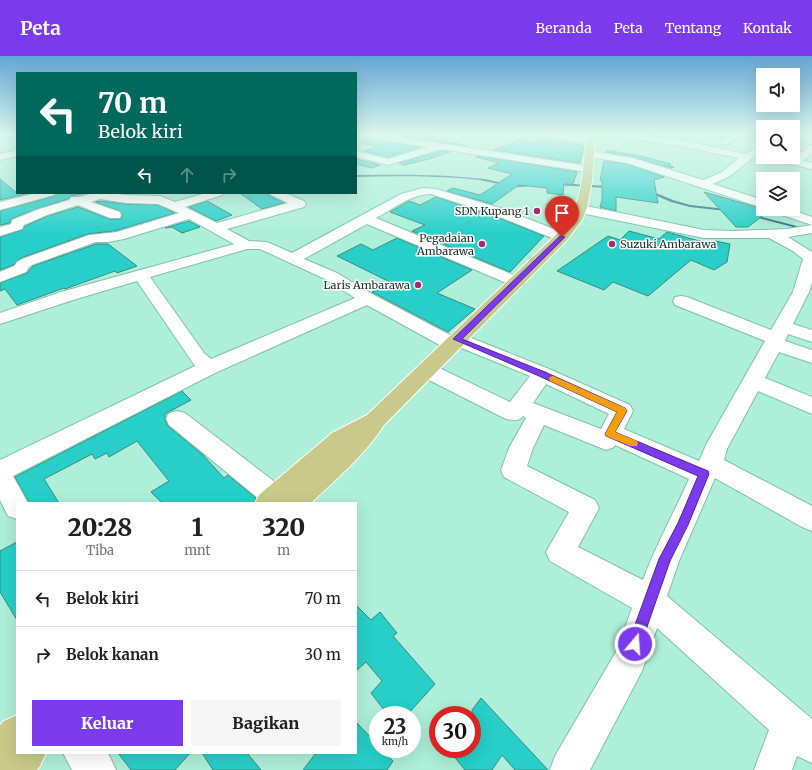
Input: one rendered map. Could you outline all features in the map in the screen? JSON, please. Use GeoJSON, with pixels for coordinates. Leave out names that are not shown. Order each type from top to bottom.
{"type":"FeatureCollection","features":[{"type":"Feature","properties":{"kind":"main road"},"geometry":{"type":"LineString","coordinates":[[279,501],[353,449],[364,437],[376,418],[562,237],[581,209],[588,168]]}},
{"type":"Feature","properties":{"kind":"main road"},"geometry":{"type":"LineString","coordinates":[[0,751],[16,735]]}},
{"type":"Feature","properties":{"kind":"main road"},"geometry":{"type":"LineString","coordinates":[[10,770],[26,754]]}},
{"type":"Feature","properties":{"kind":"street"},"geometry":{"type":"LineString","coordinates":[[655,168],[756,202]]}},
{"type":"Feature","properties":{"kind":"street"},"geometry":{"type":"LineString","coordinates":[[704,184],[726,174],[733,168]]}},
{"type":"Feature","properties":{"kind":"street"},"geometry":{"type":"LineString","coordinates":[[293,259],[415,193],[432,191],[498,212],[562,237]]}},
{"type":"Feature","properties":{"kind":"street"},"geometry":{"type":"LineString","coordinates":[[0,206],[46,194]]}},
{"type":"Feature","properties":{"kind":"street"},"geometry":{"type":"LineString","coordinates":[[60,194],[115,215]]}},
{"type":"Feature","properties":{"kind":"street"},"geometry":{"type":"LineString","coordinates":[[176,206],[215,194]]}},
{"type":"Feature","properties":{"kind":"street"},"geometry":{"type":"LineString","coordinates":[[256,201],[272,213],[284,219],[308,210],[300,204],[277,194]]}},
{"type":"Feature","properties":{"kind":"street"},"geometry":{"type":"LineString","coordinates":[[0,232],[16,226],[18,225],[17,223],[43,212],[95,196],[104,195],[126,199],[160,200],[176,206],[246,245]]}},
{"type":"Feature","properties":{"kind":"street"},"geometry":{"type":"LineString","coordinates":[[581,209],[704,234],[732,235],[771,233],[812,228]]}},
{"type":"Feature","properties":{"kind":"street"},"geometry":{"type":"LineString","coordinates":[[217,228],[232,222],[272,213]]}},
{"type":"Feature","properties":{"kind":"street"},"geometry":{"type":"LineString","coordinates":[[0,277],[17,271],[27,262],[94,238],[119,236],[190,214]]}},
{"type":"Feature","properties":{"kind":"street"},"geometry":{"type":"LineString","coordinates":[[797,216],[812,221]]}},
{"type":"Feature","properties":{"kind":"street"},"geometry":{"type":"LineString","coordinates":[[367,218],[517,282]]}},
{"type":"Feature","properties":{"kind":"street"},"geometry":{"type":"LineString","coordinates":[[569,770],[630,659],[649,600],[665,559],[682,525],[715,449],[781,332],[801,292],[809,268],[809,254],[771,233]]}},
{"type":"Feature","properties":{"kind":"street"},"geometry":{"type":"LineString","coordinates":[[0,319],[60,298],[246,245],[262,245],[331,276],[368,299],[455,341],[542,374],[622,411],[606,441],[529,410],[514,413],[426,370]]}},
{"type":"Feature","properties":{"kind":"street"},"geometry":{"type":"LineString","coordinates":[[141,275],[197,357],[208,368]]}},
{"type":"Feature","properties":{"kind":"street"},"geometry":{"type":"LineString","coordinates":[[0,470],[208,368],[368,299]]}},
{"type":"Feature","properties":{"kind":"street"},"geometry":{"type":"LineString","coordinates":[[681,302],[781,332],[812,336]]}},
{"type":"Feature","properties":{"kind":"street"},"geometry":{"type":"LineString","coordinates":[[781,332],[812,326]]}},
{"type":"Feature","properties":{"kind":"street"},"geometry":{"type":"LineString","coordinates":[[781,332],[812,357]]}},
{"type":"Feature","properties":{"kind":"street"},"geometry":{"type":"LineString","coordinates":[[542,374],[529,410],[521,448],[513,470],[586,508],[560,552],[649,600],[801,734],[773,770]]}},
{"type":"Feature","properties":{"kind":"street"},"geometry":{"type":"LineString","coordinates":[[753,381],[810,412]]}},
{"type":"Feature","properties":{"kind":"street"},"geometry":{"type":"LineString","coordinates":[[177,419],[279,501]]}},
{"type":"Feature","properties":{"kind":"street"},"geometry":{"type":"LineString","coordinates":[[610,434],[707,469],[812,519]]}},
{"type":"Feature","properties":{"kind":"street"},"geometry":{"type":"LineString","coordinates":[[0,474],[16,506]]}},
{"type":"Feature","properties":{"kind":"street"},"geometry":{"type":"LineString","coordinates":[[83,754],[97,770]]}},
{"type":"Feature","properties":{"kind":"building"},"geometry":{"type":"Polygon","coordinates":[[[489,168],[554,168],[577,172],[573,184],[564,184],[563,195],[547,193],[547,188],[519,185],[492,204],[447,191],[453,188],[480,195],[512,174],[489,168]]]}},
{"type":"Feature","properties":{"kind":"building"},"geometry":{"type":"Polygon","coordinates":[[[602,168],[639,168],[664,177],[654,180],[658,203],[616,197],[616,211],[600,207],[602,200],[602,180],[600,180],[602,168]]]}},
{"type":"Feature","properties":{"kind":"building"},"geometry":{"type":"Polygon","coordinates":[[[0,179],[16,192],[16,194],[26,194],[0,200],[0,179]]]}},
{"type":"Feature","properties":{"kind":"building"},"geometry":{"type":"Polygon","coordinates":[[[704,192],[756,207],[756,216],[762,216],[748,227],[736,227],[704,192]]]}},
{"type":"Feature","properties":{"kind":"building"},"geometry":{"type":"Polygon","coordinates":[[[57,194],[82,194],[71,196],[68,199],[39,208],[11,219],[10,223],[0,225],[0,211],[57,194]]]}},
{"type":"Feature","properties":{"kind":"building"},"geometry":{"type":"Polygon","coordinates":[[[241,194],[269,194],[284,203],[262,209],[241,194]]]}},
{"type":"Feature","properties":{"kind":"building","name":"Pegadaian Ambarawa"},"geometry":{"type":"Polygon","coordinates":[[[436,197],[494,216],[544,236],[510,272],[412,231],[425,225],[390,212],[409,201],[420,205],[436,197]]]}},
{"type":"Feature","properties":{"kind":"building"},"geometry":{"type":"Polygon","coordinates":[[[100,201],[126,204],[158,205],[175,213],[114,231],[88,234],[21,258],[13,265],[0,270],[0,237],[22,230],[25,226],[48,216],[78,207],[109,219],[121,219],[122,215],[120,211],[96,202],[100,201]]]}},
{"type":"Feature","properties":{"kind":"building"},"geometry":{"type":"Polygon","coordinates":[[[207,201],[232,215],[216,221],[189,207],[207,201]]]}},
{"type":"Feature","properties":{"kind":"building"},"geometry":{"type":"Polygon","coordinates":[[[189,221],[200,227],[182,233],[172,227],[165,228],[189,221]]]}},
{"type":"Feature","properties":{"kind":"building"},"geometry":{"type":"Polygon","coordinates":[[[629,231],[659,239],[667,232],[714,245],[715,241],[730,244],[727,262],[714,270],[691,260],[648,296],[613,282],[604,290],[557,271],[608,236],[620,240],[629,231]]]}},
{"type":"Feature","properties":{"kind":"building","name":"Laris Ambarawa"},"geometry":{"type":"Polygon","coordinates":[[[397,238],[472,270],[437,293],[475,309],[448,332],[372,292],[390,282],[337,256],[361,244],[373,250],[397,238]]]}},
{"type":"Feature","properties":{"kind":"building"},"geometry":{"type":"Polygon","coordinates":[[[96,244],[108,244],[137,266],[117,273],[115,271],[17,305],[5,289],[0,291],[0,283],[27,273],[33,266],[96,244]]]}},
{"type":"Feature","properties":{"kind":"building"},"geometry":{"type":"Polygon","coordinates":[[[182,391],[191,400],[165,414],[165,420],[168,426],[203,455],[224,478],[228,475],[256,498],[254,502],[161,502],[151,492],[169,481],[137,441],[109,457],[107,453],[95,459],[92,454],[44,479],[58,502],[28,502],[15,477],[182,391]]]}},
{"type":"Feature","properties":{"kind":"building"},"geometry":{"type":"Polygon","coordinates":[[[16,543],[16,618],[0,592],[0,551],[16,543]]]}},
{"type":"Feature","properties":{"kind":"building"},"geometry":{"type":"Polygon","coordinates":[[[357,606],[371,620],[380,612],[397,633],[393,636],[435,684],[415,706],[381,706],[371,693],[382,681],[366,662],[357,670],[357,606]]]}},
{"type":"Feature","properties":{"kind":"building"},"geometry":{"type":"Polygon","coordinates":[[[481,698],[548,770],[515,770],[502,755],[492,770],[465,770],[455,758],[481,758],[481,706],[475,706],[481,698]]]}},
{"type":"Feature","properties":{"kind":"building"},"geometry":{"type":"Polygon","coordinates":[[[357,723],[369,736],[369,758],[390,758],[393,761],[387,770],[303,770],[315,754],[357,754],[357,723]]]}},
{"type":"Feature","properties":{"kind":"building"},"geometry":{"type":"Polygon","coordinates":[[[119,754],[189,754],[175,770],[131,770],[119,754]]]}},
{"type":"Feature","properties":{"kind":"building"},"geometry":{"type":"Polygon","coordinates":[[[203,754],[248,754],[261,770],[213,770],[203,754]]]}},
{"type":"Feature","properties":{"kind":"waterway"},"geometry":{"type":"LineString","coordinates":[[357,176],[401,175],[446,177],[483,180],[512,186],[527,186],[534,184]]}},
{"type":"Feature","properties":{"kind":"waterway"},"geometry":{"type":"LineString","coordinates":[[557,184],[607,187]]}},
{"type":"Feature","properties":{"kind":"waterway"},"geometry":{"type":"LineString","coordinates":[[651,192],[672,201],[690,206],[726,210]]}},
{"type":"Feature","properties":{"kind":"waterway"},"geometry":{"type":"LineString","coordinates":[[755,216],[812,231]]}},
{"type":"Feature","properties":{"kind":"slow traffic"},"geometry":{"type":"LineString","coordinates":[[553,379],[622,411],[610,434],[633,443]]}},
{"type":"Feature","properties":{"kind":"place","name":"SDN Kupang 1"},"geometry":{"type":"Point","coordinates":[537,211]}},
{"type":"Feature","properties":{"kind":"place","name":"Pegadaian Ambarawa"},"geometry":{"type":"Point","coordinates":[482,244]}},
{"type":"Feature","properties":{"kind":"place","name":"Suzuki Ambarawa"},"geometry":{"type":"Point","coordinates":[612,244]}},
{"type":"Feature","properties":{"kind":"place","name":"Laris Ambarawa"},"geometry":{"type":"Point","coordinates":[418,285]}},
{"type":"Feature","properties":{"kind":"route"},"geometry":{"type":"LineString","coordinates":[[562,237],[457,339],[542,374],[622,411],[610,434],[704,474],[682,525],[665,559],[649,600],[635,644]]}}]}
